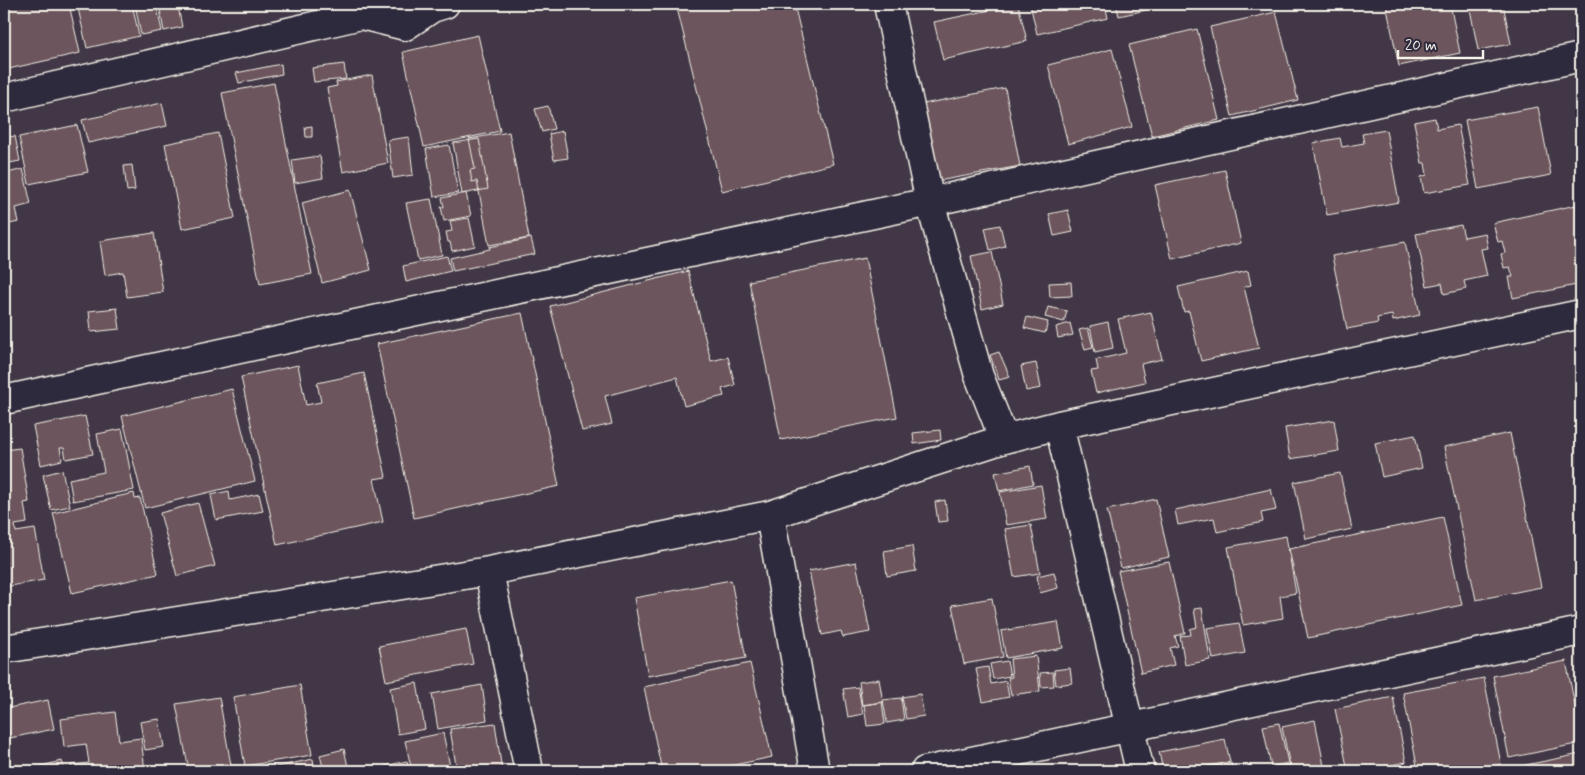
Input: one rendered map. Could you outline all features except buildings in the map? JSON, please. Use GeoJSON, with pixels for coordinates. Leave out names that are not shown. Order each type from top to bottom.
{"type":"FeatureCollection","features":[{"type":"Feature","properties":{"kind":"street"},"geometry":{"type":"LineString","coordinates":[[4,98],[360,9],[405,26],[432,8],[444,4]]}},
{"type":"Feature","properties":{"kind":"street"},"geometry":{"type":"LineString","coordinates":[[888,4],[930,202],[979,376],[1004,439]]}},
{"type":"Feature","properties":{"kind":"street"},"geometry":{"type":"LineString","coordinates":[[4,400],[930,202],[1581,57]]}},
{"type":"Feature","properties":{"kind":"street"},"geometry":{"type":"LineString","coordinates":[[4,649],[489,571],[770,514],[1004,439],[1059,425],[1581,314]]}},
{"type":"Feature","properties":{"kind":"street"},"geometry":{"type":"LineString","coordinates":[[1059,425],[1140,771]]}},
{"type":"Feature","properties":{"kind":"street"},"geometry":{"type":"LineString","coordinates":[[770,514],[815,771]]}},
{"type":"Feature","properties":{"kind":"street"},"geometry":{"type":"LineString","coordinates":[[489,571],[529,771]]}},
{"type":"Feature","properties":{"kind":"street"},"geometry":{"type":"LineString","coordinates":[[925,771],[1581,631]]}}]}
